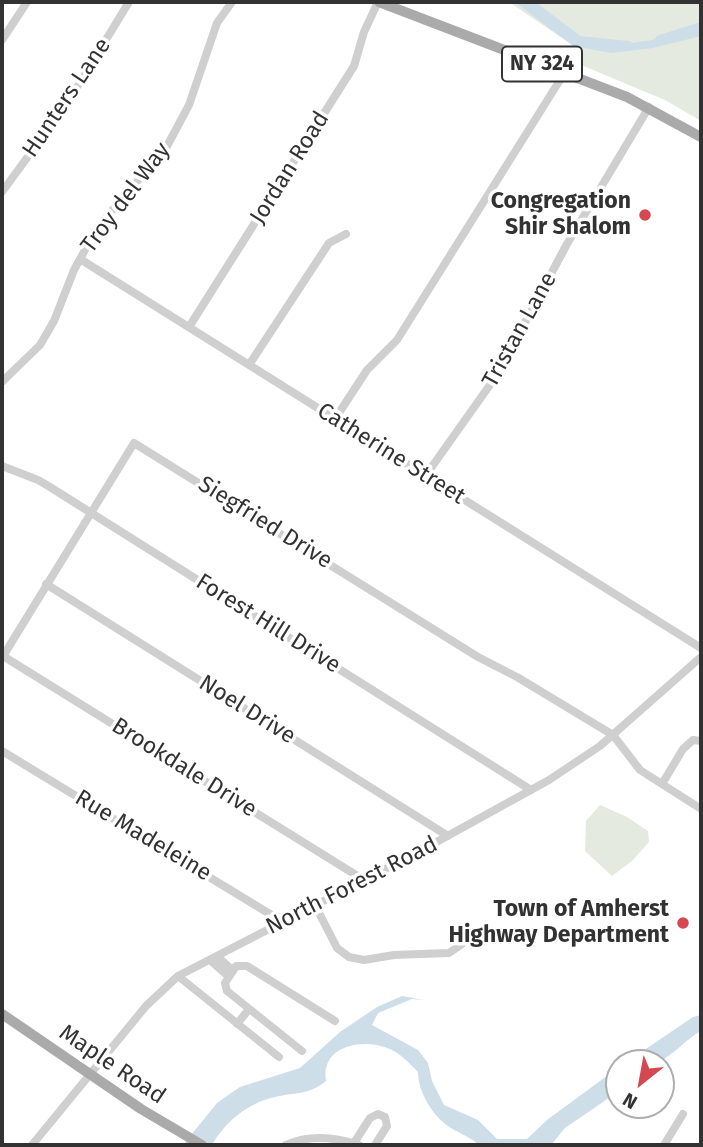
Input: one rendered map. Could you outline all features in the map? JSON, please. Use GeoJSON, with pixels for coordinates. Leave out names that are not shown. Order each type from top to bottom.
{"type":"FeatureCollection","features":[{"type":"Feature","properties":{"kind":"main road","name":"NY 324"},"geometry":{"type":"LineString","coordinates":[[378,2],[565,72],[649,107],[701,137]]}},
{"type":"Feature","properties":{"kind":"main road","name":"Maple Road"},"geometry":{"type":"LineString","coordinates":[[2,1014],[89,1074],[202,1145]]}},
{"type":"Feature","properties":{"kind":"street"},"geometry":{"type":"LineString","coordinates":[[2,40],[27,2]]}},
{"type":"Feature","properties":{"kind":"street","name":"Hunters Lane"},"geometry":{"type":"LineString","coordinates":[[2,192],[68,102],[129,2]]}},
{"type":"Feature","properties":{"kind":"street","name":"Troy del Way"},"geometry":{"type":"LineString","coordinates":[[2,382],[33,354],[48,334],[80,259],[104,220],[156,162],[182,121],[197,85],[210,38],[232,2]]}},
{"type":"Feature","properties":{"kind":"street","name":"Jordan Road"},"geometry":{"type":"LineString","coordinates":[[189,327],[354,66],[364,32],[378,2]]}},
{"type":"Feature","properties":{"kind":"street"},"geometry":{"type":"LineString","coordinates":[[335,419],[367,370],[397,340],[565,72]]}},
{"type":"Feature","properties":{"kind":"street","name":"Tristan Lane"},"geometry":{"type":"LineString","coordinates":[[426,475],[504,364],[567,244],[649,107]]}},
{"type":"Feature","properties":{"kind":"street"},"geometry":{"type":"LineString","coordinates":[[250,365],[329,243],[346,234]]}},
{"type":"Feature","properties":{"kind":"street","name":"Catherine Street"},"geometry":{"type":"LineString","coordinates":[[80,259],[701,648]]}},
{"type":"Feature","properties":{"kind":"street","name":"Siegfried Drive"},"geometry":{"type":"LineString","coordinates":[[2,657],[134,443],[478,657],[517,677],[613,735]]}},
{"type":"Feature","properties":{"kind":"street","name":"Forest Hill Drive"},"geometry":{"type":"LineString","coordinates":[[2,466],[38,480],[531,790]]}},
{"type":"Feature","properties":{"kind":"street","name":"Noel Drive"},"geometry":{"type":"LineString","coordinates":[[46,584],[448,836]]}},
{"type":"Feature","properties":{"kind":"street","name":"Brookdale Drive"},"geometry":{"type":"LineString","coordinates":[[2,657],[364,880]]}},
{"type":"Feature","properties":{"kind":"street","name":"North Forest Road"},"geometry":{"type":"LineString","coordinates":[[32,1145],[146,1006],[178,976],[531,790],[585,757],[701,657]]}},
{"type":"Feature","properties":{"kind":"street"},"geometry":{"type":"LineString","coordinates":[[613,735],[640,771],[701,809]]}},
{"type":"Feature","properties":{"kind":"street"},"geometry":{"type":"LineString","coordinates":[[662,784],[682,749],[692,740],[701,741]]}},
{"type":"Feature","properties":{"kind":"street","name":"Rue Madeleine"},"geometry":{"type":"LineString","coordinates":[[2,751],[283,922]]}},
{"type":"Feature","properties":{"kind":"street"},"geometry":{"type":"LineString","coordinates":[[315,905],[337,948],[349,957],[364,960],[394,955],[449,953],[462,944]]}},
{"type":"Feature","properties":{"kind":"street"},"geometry":{"type":"LineString","coordinates":[[214,958],[230,973]]}},
{"type":"Feature","properties":{"kind":"street"},"geometry":{"type":"LineString","coordinates":[[302,1051],[227,991],[225,982],[236,966],[247,966],[335,1021]]}},
{"type":"Feature","properties":{"kind":"street"},"geometry":{"type":"LineString","coordinates":[[178,976],[279,1057]]}},
{"type":"Feature","properties":{"kind":"street"},"geometry":{"type":"LineString","coordinates":[[237,1024],[249,1009]]}},
{"type":"Feature","properties":{"kind":"street"},"geometry":{"type":"LineString","coordinates":[[286,1145],[303,1139],[322,1138],[356,1144],[370,1118],[378,1114],[385,1118],[387,1126],[375,1145]]}},
{"type":"Feature","properties":{"kind":"street"},"geometry":{"type":"LineString","coordinates":[[664,1145],[683,1114]]}},
{"type":"Feature","properties":{"kind":"shaded area"},"geometry":{"type":"Polygon","coordinates":[[[509,2],[701,2],[701,121],[665,100],[574,62],[583,44],[562,38],[509,2]]]}},
{"type":"Feature","properties":{"kind":"shaded area"},"geometry":{"type":"Polygon","coordinates":[[[515,2],[526,2],[574,40],[612,46],[701,28],[701,36],[653,48],[611,53],[573,46],[515,2]]]}},
{"type":"Feature","properties":{"kind":"shaded area"},"geometry":{"type":"Polygon","coordinates":[[[600,805],[627,817],[648,831],[649,842],[632,861],[612,876],[585,851],[586,821],[600,805]]]}},
{"type":"Feature","properties":{"kind":"shaded area"},"geometry":{"type":"Polygon","coordinates":[[[402,996],[424,1000],[412,999],[378,1013],[372,1025],[418,1050],[428,1063],[432,1081],[444,1105],[478,1120],[497,1139],[527,1139],[547,1120],[605,1077],[605,1101],[565,1128],[551,1145],[479,1145],[438,1117],[424,1096],[418,1072],[403,1057],[381,1046],[358,1044],[337,1052],[330,1059],[326,1069],[326,1081],[320,1086],[265,1100],[247,1108],[224,1128],[212,1145],[183,1145],[217,1103],[240,1087],[300,1068],[340,1032],[377,1007],[402,996]]]}},
{"type":"Feature","properties":{"kind":"shaded area"},"geometry":{"type":"Polygon","coordinates":[[[701,1015],[701,1031],[675,1050],[646,1049],[693,1017],[701,1015]]]}},
{"type":"Feature","properties":{"kind":"waterway"},"geometry":{"type":"LineString","coordinates":[[527,2],[579,41],[628,46]]}},
{"type":"Feature","properties":{"kind":"waterway"},"geometry":{"type":"LineString","coordinates":[[660,40],[701,27]]}},
{"type":"Feature","properties":{"kind":"place","name":"Congregation Shir Shalom"},"geometry":{"type":"Point","coordinates":[645,215]}},
{"type":"Feature","properties":{"kind":"place","name":"Town of Amherst Highway Department"},"geometry":{"type":"Point","coordinates":[683,923]}}]}
